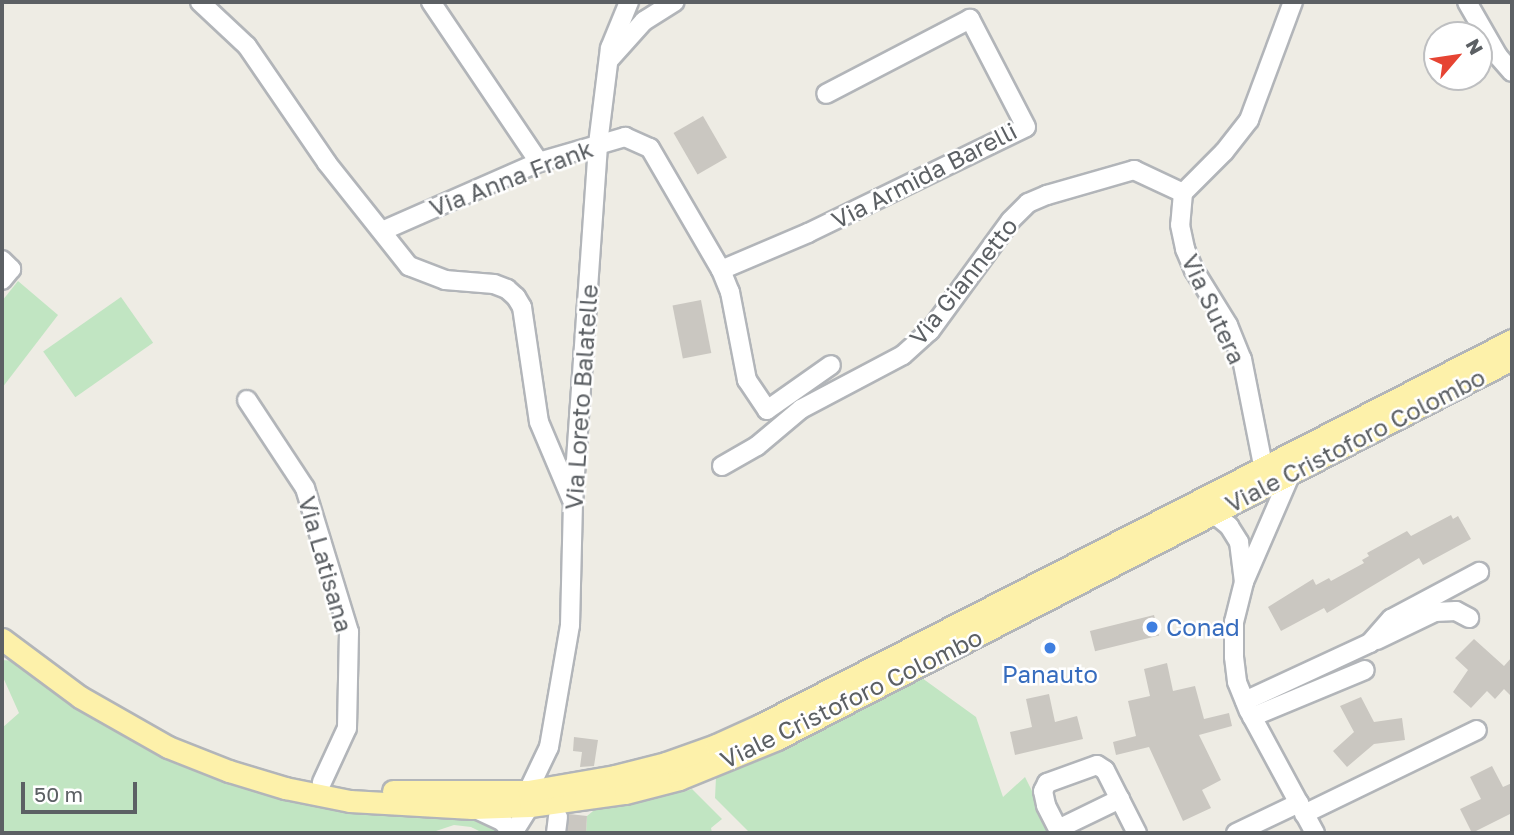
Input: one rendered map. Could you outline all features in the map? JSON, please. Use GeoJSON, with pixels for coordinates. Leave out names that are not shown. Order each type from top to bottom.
{"type":"FeatureCollection","features":[{"type":"Feature","properties":{"kind":"main road","name":"Viale Cristoforo Colombo"},"geometry":{"type":"LineString","coordinates":[[2,626],[80,683],[168,734],[261,768],[322,782],[407,792],[529,799],[666,763],[727,740],[1512,340]]}},
{"type":"Feature","properties":{"kind":"main road","name":"Viale Cristoforo Colombo"},"geometry":{"type":"LineString","coordinates":[[2,639],[80,697],[120,722],[168,747],[229,771],[285,788],[350,801],[472,808],[529,799],[625,793],[730,760],[777,739],[1512,359]]}},
{"type":"Feature","properties":{"kind":"street"},"geometry":{"type":"LineString","coordinates":[[200,2],[247,46],[327,163],[382,231],[397,255],[409,266],[445,280],[494,284],[507,289],[516,297],[522,307],[540,422],[573,503]]}},
{"type":"Feature","properties":{"kind":"street"},"geometry":{"type":"LineString","coordinates":[[431,2],[539,162]]}},
{"type":"Feature","properties":{"kind":"street","name":"Via Loreto Balatelle"},"geometry":{"type":"LineString","coordinates":[[512,833],[529,799],[549,747],[561,685],[571,611],[573,503],[598,144],[607,63],[629,2]]}},
{"type":"Feature","properties":{"kind":"street"},"geometry":{"type":"LineString","coordinates":[[607,63],[644,21],[675,2]]}},
{"type":"Feature","properties":{"kind":"street"},"geometry":{"type":"LineString","coordinates":[[1183,193],[1224,152],[1249,120],[1293,2]]}},
{"type":"Feature","properties":{"kind":"street"},"geometry":{"type":"LineString","coordinates":[[1467,2],[1499,56],[1512,72]]}},
{"type":"Feature","properties":{"kind":"street","name":"Via Armida Barelli"},"geometry":{"type":"LineString","coordinates":[[720,270],[808,233],[1026,127],[970,19],[826,94]]}},
{"type":"Feature","properties":{"kind":"street","name":"Via Anna Frank"},"geometry":{"type":"LineString","coordinates":[[382,231],[539,162],[625,137],[650,149],[730,292],[747,380],[767,410],[775,429]]}},
{"type":"Feature","properties":{"kind":"street","name":"Via Giannetto"},"geometry":{"type":"LineString","coordinates":[[722,466],[757,446],[801,409],[903,355],[930,331],[1011,220],[1028,204],[1047,195],[1134,170],[1183,193]]}},
{"type":"Feature","properties":{"kind":"street","name":"Via Sutera"},"geometry":{"type":"LineString","coordinates":[[1183,193],[1180,225],[1185,248],[1194,270],[1228,326],[1242,359],[1264,466]]}},
{"type":"Feature","properties":{"kind":"street"},"geometry":{"type":"LineString","coordinates":[[2,260],[11,270],[2,280]]}},
{"type":"Feature","properties":{"kind":"street"},"geometry":{"type":"LineString","coordinates":[[767,410],[831,365]]}},
{"type":"Feature","properties":{"kind":"street","name":"Via Latisana"},"geometry":{"type":"LineString","coordinates":[[247,400],[305,488],[349,632],[347,728],[322,782]]}},
{"type":"Feature","properties":{"kind":"street"},"geometry":{"type":"LineString","coordinates":[[1292,471],[1244,582],[1234,622],[1237,682],[1315,833]]}},
{"type":"Feature","properties":{"kind":"street"},"geometry":{"type":"LineString","coordinates":[[1213,513],[1229,526],[1239,542],[1244,582]]}},
{"type":"Feature","properties":{"kind":"street"},"geometry":{"type":"LineString","coordinates":[[1370,643],[1391,619],[1479,572]]}},
{"type":"Feature","properties":{"kind":"street"},"geometry":{"type":"LineString","coordinates":[[1249,709],[1370,643],[1435,612],[1456,611],[1469,618]]}},
{"type":"Feature","properties":{"kind":"street"},"geometry":{"type":"LineString","coordinates":[[1249,709],[1365,670]]}},
{"type":"Feature","properties":{"kind":"street"},"geometry":{"type":"LineString","coordinates":[[1236,833],[1302,808],[1477,730]]}},
{"type":"Feature","properties":{"kind":"street"},"geometry":{"type":"LineString","coordinates":[[1120,799],[1059,831],[1046,805],[1043,791],[1047,783],[1097,765],[1105,770],[1120,799],[1132,832]]}},
{"type":"Feature","properties":{"kind":"street"},"geometry":{"type":"LineString","coordinates":[[472,808],[502,821],[512,833]]}},
{"type":"Feature","properties":{"kind":"green space"},"geometry":{"type":"Polygon","coordinates":[[[18,281],[58,315],[2,388],[2,301],[18,281]]]}},
{"type":"Feature","properties":{"kind":"green space"},"geometry":{"type":"Polygon","coordinates":[[[121,297],[153,343],[75,397],[43,351],[121,297]]]}},
{"type":"Feature","properties":{"kind":"green space"},"geometry":{"type":"Polygon","coordinates":[[[2,660],[16,661],[159,753],[204,773],[254,789],[337,808],[390,816],[469,819],[480,821],[500,833],[483,833],[471,827],[454,825],[430,833],[2,833],[2,728],[19,713],[2,675],[2,660]]]}},
{"type":"Feature","properties":{"kind":"green space"},"geometry":{"type":"Polygon","coordinates":[[[922,678],[976,717],[1003,797],[1025,777],[1053,833],[750,833],[715,798],[716,777],[722,773],[922,678]]]}},
{"type":"Feature","properties":{"kind":"green space"},"geometry":{"type":"Polygon","coordinates":[[[677,787],[683,792],[692,789],[722,819],[711,828],[712,833],[586,833],[587,816],[598,807],[677,787]]]}},
{"type":"Feature","properties":{"kind":"building"},"geometry":{"type":"Polygon","coordinates":[[[703,116],[727,158],[698,175],[674,133],[703,116]]]}},
{"type":"Feature","properties":{"kind":"building"},"geometry":{"type":"Polygon","coordinates":[[[701,300],[711,353],[683,359],[673,306],[701,300]]]}},
{"type":"Feature","properties":{"kind":"building"},"geometry":{"type":"Polygon","coordinates":[[[1451,515],[1453,519],[1458,516],[1471,539],[1423,565],[1419,558],[1327,613],[1324,608],[1281,631],[1268,607],[1313,579],[1316,585],[1329,578],[1331,581],[1364,563],[1362,560],[1369,556],[1367,553],[1407,531],[1411,536],[1451,515]]]}},
{"type":"Feature","properties":{"kind":"building"},"geometry":{"type":"Polygon","coordinates":[[[1154,615],[1159,635],[1095,651],[1090,631],[1154,615]]]}},
{"type":"Feature","properties":{"kind":"building"},"geometry":{"type":"Polygon","coordinates":[[[1474,639],[1504,666],[1512,657],[1512,697],[1504,689],[1495,699],[1487,691],[1471,708],[1453,692],[1468,670],[1455,658],[1474,639]]]}},
{"type":"Feature","properties":{"kind":"building"},"geometry":{"type":"Polygon","coordinates":[[[1167,663],[1173,691],[1195,686],[1204,719],[1229,713],[1232,726],[1199,735],[1221,780],[1202,790],[1211,808],[1183,821],[1149,747],[1116,755],[1113,742],[1136,736],[1128,701],[1150,696],[1144,669],[1167,663]]]}},
{"type":"Feature","properties":{"kind":"building"},"geometry":{"type":"Polygon","coordinates":[[[1049,694],[1055,722],[1077,716],[1083,739],[1015,755],[1010,732],[1032,727],[1026,699],[1049,694]]]}},
{"type":"Feature","properties":{"kind":"building"},"geometry":{"type":"Polygon","coordinates":[[[1361,697],[1374,722],[1402,718],[1405,740],[1374,744],[1347,767],[1333,751],[1354,732],[1340,706],[1361,697]]]}},
{"type":"Feature","properties":{"kind":"building"},"geometry":{"type":"Polygon","coordinates":[[[574,737],[598,740],[594,766],[580,767],[582,752],[573,751],[574,737]]]}},
{"type":"Feature","properties":{"kind":"building"},"geometry":{"type":"Polygon","coordinates":[[[1492,766],[1503,787],[1512,783],[1512,813],[1472,833],[1460,809],[1481,799],[1470,777],[1492,766]]]}},
{"type":"Feature","properties":{"kind":"building"},"geometry":{"type":"Polygon","coordinates":[[[569,814],[587,816],[586,833],[567,833],[569,814]]]}},
{"type":"Feature","properties":{"kind":"place","name":"Conad"},"geometry":{"type":"Point","coordinates":[1152,627]}},
{"type":"Feature","properties":{"kind":"place","name":"Panauto"},"geometry":{"type":"Point","coordinates":[1050,648]}}]}
